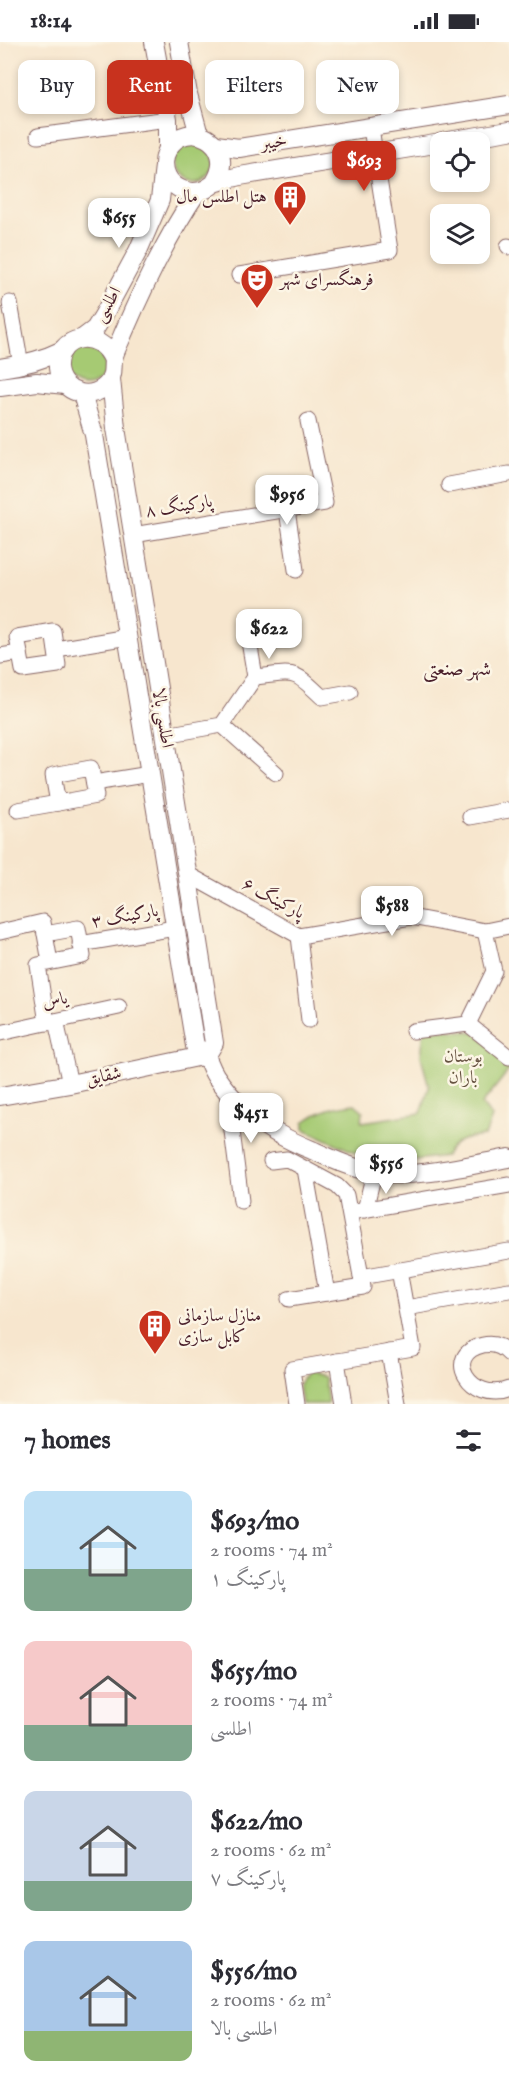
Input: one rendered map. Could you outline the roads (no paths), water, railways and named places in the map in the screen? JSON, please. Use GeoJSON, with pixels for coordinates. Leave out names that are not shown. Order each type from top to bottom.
{"type":"FeatureCollection","features":[{"type":"Feature","properties":{"kind":"street","name":"اطلسی"},"geometry":{"type":"LineString","coordinates":[[83,338],[95,328],[103,316],[138,251],[160,200],[166,158],[168,119],[154,42]]}},
{"type":"Feature","properties":{"kind":"street"},"geometry":{"type":"LineString","coordinates":[[179,42],[188,93],[199,135]]}},
{"type":"Feature","properties":{"kind":"street","name":"خیبر"},"geometry":{"type":"LineString","coordinates":[[216,145],[239,148],[509,105]]}},
{"type":"Feature","properties":{"kind":"street"},"geometry":{"type":"LineString","coordinates":[[38,135],[168,119]]}},
{"type":"Feature","properties":{"kind":"street"},"geometry":{"type":"LineString","coordinates":[[239,275],[390,250],[371,128]]}},
{"type":"Feature","properties":{"kind":"street","name":"خیبر"},"geometry":{"type":"LineString","coordinates":[[490,134],[509,131]]}},
{"type":"Feature","properties":{"kind":"street"},"geometry":{"type":"LineString","coordinates":[[199,135],[216,145],[222,164],[220,174],[207,189],[198,192],[179,189],[166,176],[166,158],[181,137],[199,135]]}},
{"type":"Feature","properties":{"kind":"street","name":"خیبر"},"geometry":{"type":"LineString","coordinates":[[215,182],[430,145]]}},
{"type":"Feature","properties":{"kind":"street","name":"اطلسی"},"geometry":{"type":"LineString","coordinates":[[113,360],[175,225],[198,192]]}},
{"type":"Feature","properties":{"kind":"street"},"geometry":{"type":"LineString","coordinates":[[10,303],[21,365]]}},
{"type":"Feature","properties":{"kind":"street"},"geometry":{"type":"LineString","coordinates":[[0,387],[37,382],[65,385],[82,394],[98,391],[111,380],[113,373],[113,360],[105,346],[99,341],[83,338],[68,344],[59,358],[58,368],[65,385]]}},
{"type":"Feature","properties":{"kind":"street"},"geometry":{"type":"LineString","coordinates":[[0,368],[50,357],[63,350]]}},
{"type":"Feature","properties":{"kind":"street","name":"اطلسی بالا"},"geometry":{"type":"LineString","coordinates":[[111,380],[116,428],[214,1043],[207,1055]]}},
{"type":"Feature","properties":{"kind":"street","name":"اطلسی بالا"},"geometry":{"type":"LineString","coordinates":[[82,394],[94,435],[195,1046],[207,1055],[214,1073],[227,1092],[248,1113],[265,1126],[304,1147],[342,1163],[374,1173],[407,1174],[509,1158]]}},
{"type":"Feature","properties":{"kind":"street","name":"پارکینگ ۸"},"geometry":{"type":"LineString","coordinates":[[133,535],[325,503],[308,421]]}},
{"type":"Feature","properties":{"kind":"street"},"geometry":{"type":"LineString","coordinates":[[448,485],[509,474]]}},
{"type":"Feature","properties":{"kind":"street"},"geometry":{"type":"LineString","coordinates":[[287,510],[296,570]]}},
{"type":"Feature","properties":{"kind":"street"},"geometry":{"type":"LineString","coordinates":[[53,631],[58,665],[23,670],[20,653],[17,637],[53,631]]}},
{"type":"Feature","properties":{"kind":"street"},"geometry":{"type":"LineString","coordinates":[[56,649],[128,637]]}},
{"type":"Feature","properties":{"kind":"street"},"geometry":{"type":"LineString","coordinates":[[165,735],[222,725],[255,677],[250,647]]}},
{"type":"Feature","properties":{"kind":"street"},"geometry":{"type":"LineString","coordinates":[[0,656],[20,653]]}},
{"type":"Feature","properties":{"kind":"street"},"geometry":{"type":"LineString","coordinates":[[255,677],[294,674],[302,677],[322,697],[350,692]]}},
{"type":"Feature","properties":{"kind":"street"},"geometry":{"type":"LineString","coordinates":[[222,725],[276,773]]}},
{"type":"Feature","properties":{"kind":"street"},"geometry":{"type":"LineString","coordinates":[[18,810],[58,803],[96,796],[91,768],[53,775],[58,803]]}},
{"type":"Feature","properties":{"kind":"street"},"geometry":{"type":"LineString","coordinates":[[94,783],[150,774]]}},
{"type":"Feature","properties":{"kind":"street"},"geometry":{"type":"LineString","coordinates":[[470,817],[509,810]]}},
{"type":"Feature","properties":{"kind":"street"},"geometry":{"type":"LineString","coordinates":[[168,878],[189,875]]}},
{"type":"Feature","properties":{"kind":"street","name":"پارکینگ ۶"},"geometry":{"type":"LineString","coordinates":[[189,875],[299,936],[411,917],[485,931]]}},
{"type":"Feature","properties":{"kind":"street"},"geometry":{"type":"LineString","coordinates":[[0,932],[43,922],[50,962]]}},
{"type":"Feature","properties":{"kind":"street"},"geometry":{"type":"LineString","coordinates":[[468,1024],[494,971],[485,931],[509,926]]}},
{"type":"Feature","properties":{"kind":"street"},"geometry":{"type":"LineString","coordinates":[[45,934],[78,928],[82,956],[38,965],[70,1084]]}},
{"type":"Feature","properties":{"kind":"street","name":"پارکینگ ۳"},"geometry":{"type":"LineString","coordinates":[[80,944],[175,928]]}},
{"type":"Feature","properties":{"kind":"street"},"geometry":{"type":"LineString","coordinates":[[299,936],[309,1020]]}},
{"type":"Feature","properties":{"kind":"street","name":"یاس"},"geometry":{"type":"LineString","coordinates":[[0,1033],[119,1008]]}},
{"type":"Feature","properties":{"kind":"street"},"geometry":{"type":"LineString","coordinates":[[413,1031],[468,1024],[509,1057]]}},
{"type":"Feature","properties":{"kind":"street","name":"شقایق"},"geometry":{"type":"LineString","coordinates":[[0,1096],[70,1084],[207,1055]]}},
{"type":"Feature","properties":{"kind":"street"},"geometry":{"type":"LineString","coordinates":[[227,1092],[241,1201]]}},
{"type":"Feature","properties":{"kind":"street"},"geometry":{"type":"LineString","coordinates":[[271,1161],[287,1159],[338,1186],[346,1195],[363,1287],[289,1299]]}},
{"type":"Feature","properties":{"kind":"street"},"geometry":{"type":"LineString","coordinates":[[305,1169],[327,1293]]}},
{"type":"Feature","properties":{"kind":"street"},"geometry":{"type":"LineString","coordinates":[[365,1210],[374,1173]]}},
{"type":"Feature","properties":{"kind":"street"},"geometry":{"type":"LineString","coordinates":[[350,1212],[509,1185]]}},
{"type":"Feature","properties":{"kind":"street"},"geometry":{"type":"LineString","coordinates":[[361,1277],[509,1251]]}},
{"type":"Feature","properties":{"kind":"street"},"geometry":{"type":"LineString","coordinates":[[297,1404],[292,1369],[413,1348],[399,1270]]}},
{"type":"Feature","properties":{"kind":"street"},"geometry":{"type":"LineString","coordinates":[[406,1308],[509,1290]]}},
{"type":"Feature","properties":{"kind":"street"},"geometry":{"type":"LineString","coordinates":[[509,1354],[496,1345],[479,1346],[465,1358],[462,1366],[465,1383],[477,1395],[486,1398],[495,1397],[509,1389]]}},
{"type":"Feature","properties":{"kind":"street"},"geometry":{"type":"LineString","coordinates":[[389,1352],[398,1404]]}},
{"type":"Feature","properties":{"kind":"street"},"geometry":{"type":"LineString","coordinates":[[337,1362],[344,1404]]}},
{"type":"Feature","properties":{"kind":"place","name":"هتل اطلس مال"},"geometry":{"type":"Point","coordinates":[290,226]}},
{"type":"Feature","properties":{"kind":"place","name":"فرهنگسرای شهر"},"geometry":{"type":"Point","coordinates":[257,309]}},
{"type":"Feature","properties":{"kind":"place","name":"منازل سازمانی کابل سازی"},"geometry":{"type":"Point","coordinates":[155,1355]}},
{"type":"Feature","properties":{"kind":"district","name":"شهر صنعتی"},"geometry":{"type":"Point","coordinates":[457,669]}},
{"type":"Feature","properties":{"kind":"park label","name":"بوستان باران"},"geometry":{"type":"Point","coordinates":[463,1067]}}]}
